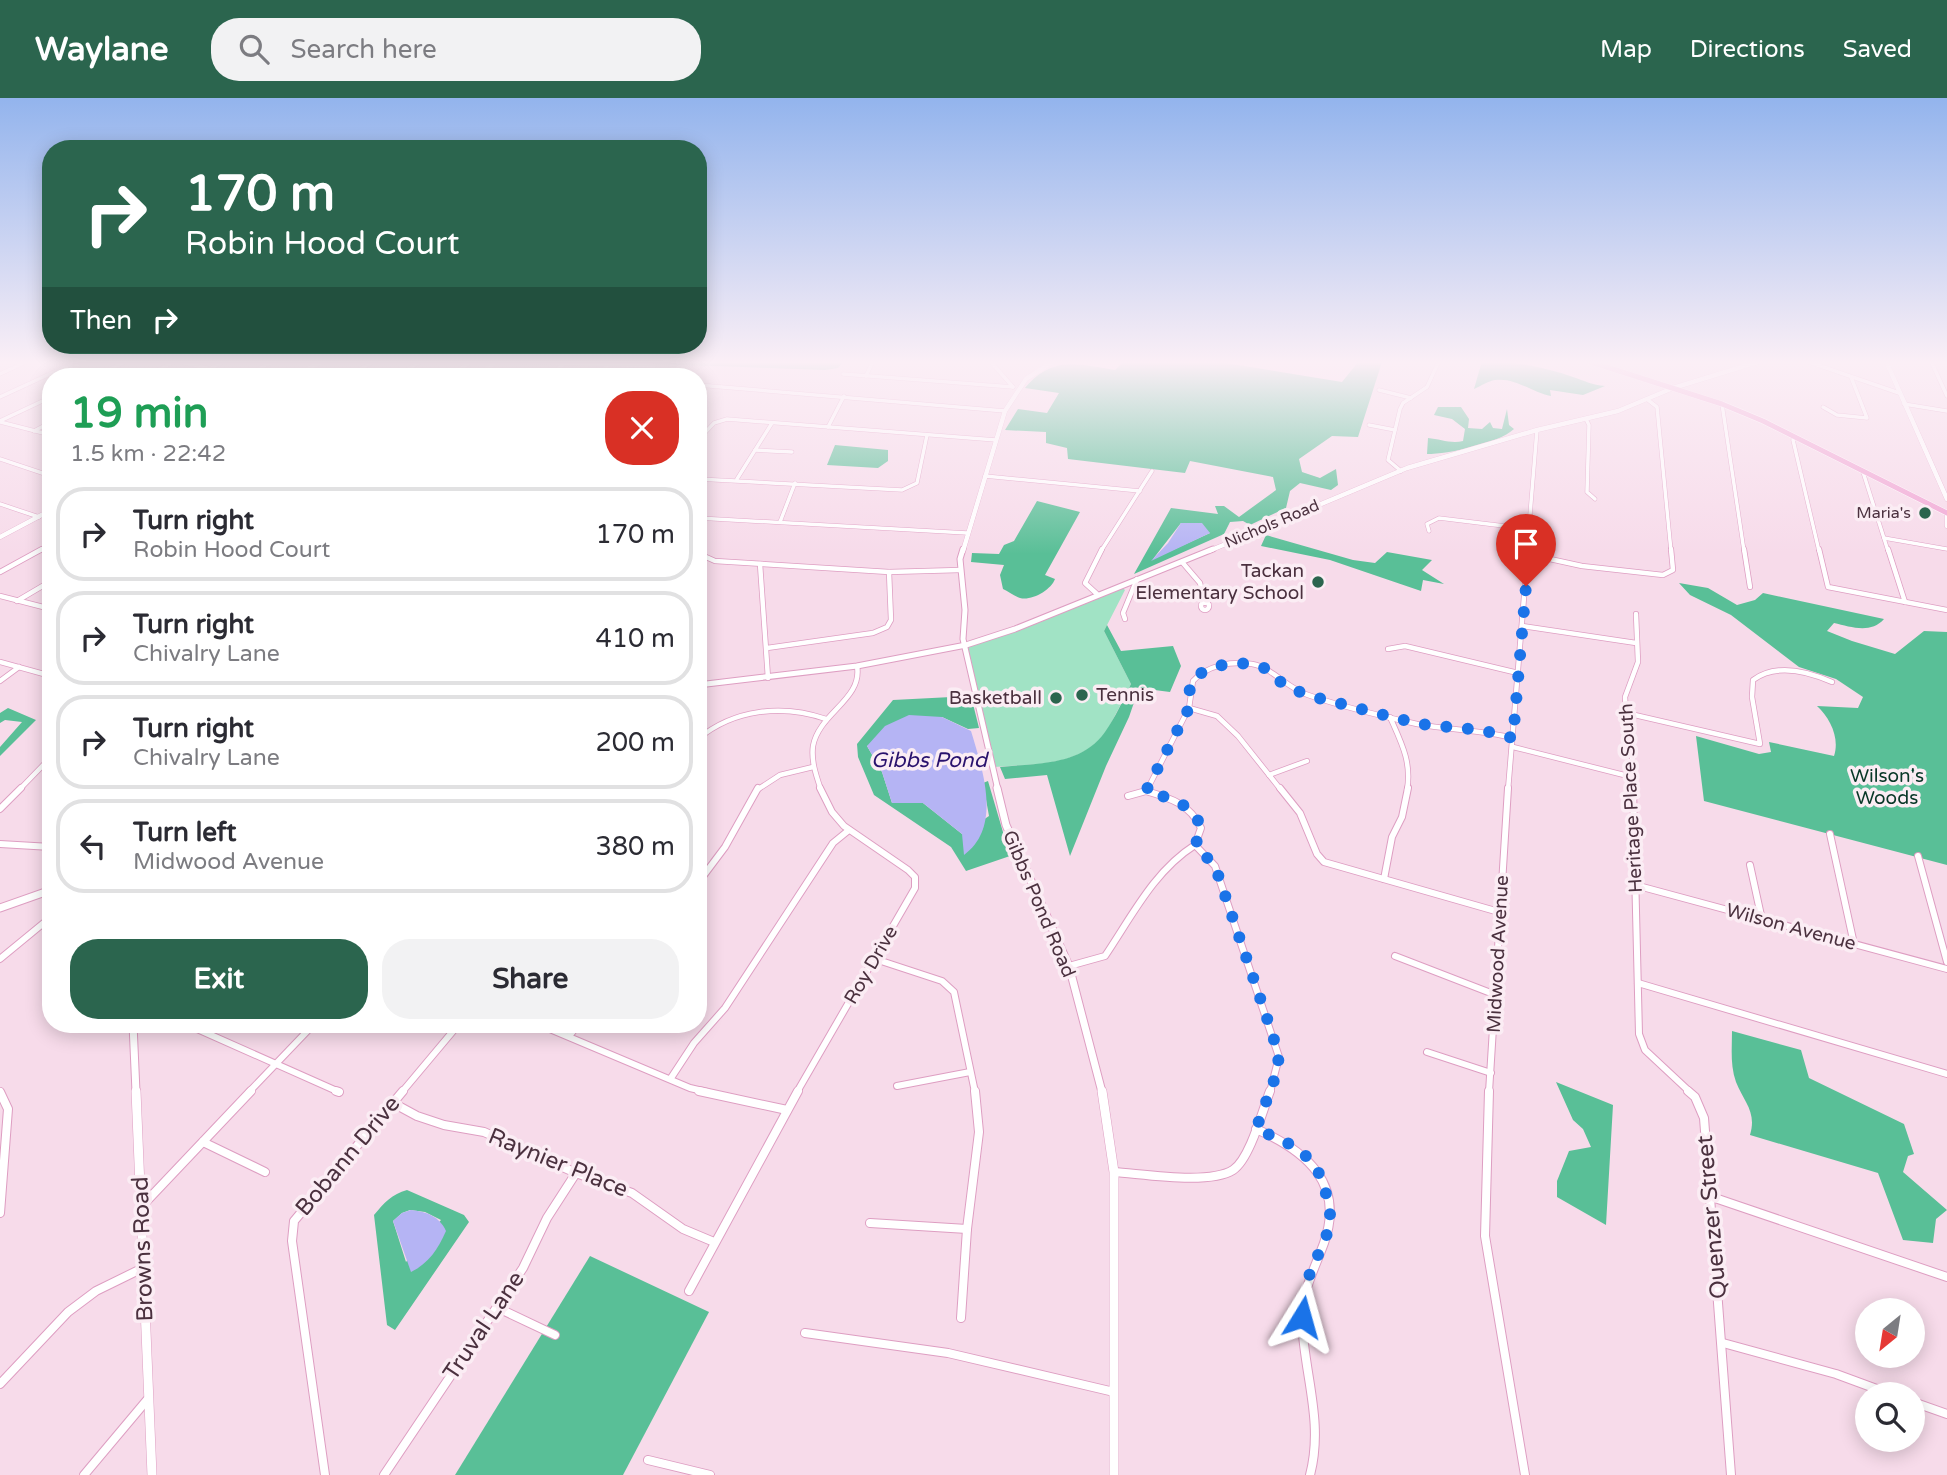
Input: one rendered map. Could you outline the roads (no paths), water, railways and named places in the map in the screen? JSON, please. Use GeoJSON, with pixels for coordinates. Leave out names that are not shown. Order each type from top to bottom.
{"type":"FeatureCollection","features":[{"type":"Feature","properties":{"kind":"main road"},"geometry":{"type":"LineString","coordinates":[[1768,425],[1947,514]]}},
{"type":"Feature","properties":{"kind":"street"},"geometry":{"type":"LineString","coordinates":[[12,425],[42,433]]}},
{"type":"Feature","properties":{"kind":"street"},"geometry":{"type":"LineString","coordinates":[[737,480],[743,466],[771,425]]}},
{"type":"Feature","properties":{"kind":"street"},"geometry":{"type":"LineString","coordinates":[[804,425],[996,440]]}},
{"type":"Feature","properties":{"kind":"street","name":"Gibbs Pond Road"},"geometry":{"type":"LineString","coordinates":[[1001,425],[967,533],[960,570],[965,610],[963,639],[1006,825],[1069,966],[1104,1099],[1114,1172],[1114,1475]]}},
{"type":"Feature","properties":{"kind":"street"},"geometry":{"type":"LineString","coordinates":[[1371,425],[1395,430]]}},
{"type":"Feature","properties":{"kind":"street"},"geometry":{"type":"LineString","coordinates":[[1396,425],[1388,460],[1401,471]]}},
{"type":"Feature","properties":{"kind":"street","name":"Nichols Road"},"geometry":{"type":"LineString","coordinates":[[707,684],[857,666],[966,645],[1015,629],[1401,471],[1558,425]]}},
{"type":"Feature","properties":{"kind":"street"},"geometry":{"type":"LineString","coordinates":[[1589,425],[1587,492],[1595,499]]}},
{"type":"Feature","properties":{"kind":"street"},"geometry":{"type":"LineString","coordinates":[[1527,554],[1582,565],[1663,575],[1672,570],[1659,425]]}},
{"type":"Feature","properties":{"kind":"street"},"geometry":{"type":"LineString","coordinates":[[1724,425],[1750,587]]}},
{"type":"Feature","properties":{"kind":"street"},"geometry":{"type":"LineString","coordinates":[[1914,425],[1947,499]]}},
{"type":"Feature","properties":{"kind":"street"},"geometry":{"type":"LineString","coordinates":[[34,431],[42,427]]}},
{"type":"Feature","properties":{"kind":"street","name":"Midwood Avenue"},"geometry":{"type":"LineString","coordinates":[[1525,1475],[1485,1236],[1485,1164],[1499,912],[1537,430]]}},
{"type":"Feature","properties":{"kind":"street"},"geometry":{"type":"LineString","coordinates":[[707,479],[902,490],[911,487],[919,478],[927,435]]}},
{"type":"Feature","properties":{"kind":"street"},"geometry":{"type":"LineString","coordinates":[[1796,438],[1793,440],[1828,587],[1947,610]]}},
{"type":"Feature","properties":{"kind":"street"},"geometry":{"type":"LineString","coordinates":[[755,450],[792,453]]}},
{"type":"Feature","properties":{"kind":"street"},"geometry":{"type":"LineString","coordinates":[[0,459],[42,474]]}},
{"type":"Feature","properties":{"kind":"street"},"geometry":{"type":"LineString","coordinates":[[1097,594],[1085,583],[1087,575],[1126,508],[1152,471]]}},
{"type":"Feature","properties":{"kind":"street"},"geometry":{"type":"LineString","coordinates":[[1863,472],[1905,602]]}},
{"type":"Feature","properties":{"kind":"street"},"geometry":{"type":"LineString","coordinates":[[985,476],[1140,491]]}},
{"type":"Feature","properties":{"kind":"street"},"geometry":{"type":"LineString","coordinates":[[780,522],[795,482]]}},
{"type":"Feature","properties":{"kind":"street"},"geometry":{"type":"LineString","coordinates":[[0,504],[38,517]]}},
{"type":"Feature","properties":{"kind":"street"},"geometry":{"type":"LineString","coordinates":[[1947,514],[1947,526]]}},
{"type":"Feature","properties":{"kind":"street"},"geometry":{"type":"LineString","coordinates":[[0,537],[42,515]]}},
{"type":"Feature","properties":{"kind":"street"},"geometry":{"type":"LineString","coordinates":[[707,518],[967,533]]}},
{"type":"Feature","properties":{"kind":"street"},"geometry":{"type":"LineString","coordinates":[[1429,531],[1427,524],[1438,518],[1529,529]]}},
{"type":"Feature","properties":{"kind":"street"},"geometry":{"type":"LineString","coordinates":[[1884,538],[1947,549]]}},
{"type":"Feature","properties":{"kind":"street"},"geometry":{"type":"LineString","coordinates":[[0,572],[42,549]]}},
{"type":"Feature","properties":{"kind":"street"},"geometry":{"type":"LineString","coordinates":[[707,557],[715,561],[889,572],[960,570]]}},
{"type":"Feature","properties":{"kind":"street"},"geometry":{"type":"LineString","coordinates":[[1182,562],[1200,583],[1205,603]]}},
{"type":"Feature","properties":{"kind":"street"},"geometry":{"type":"LineString","coordinates":[[760,564],[768,678]]}},
{"type":"Feature","properties":{"kind":"street"},"geometry":{"type":"LineString","coordinates":[[767,648],[873,633],[887,627],[891,620],[889,572]]}},
{"type":"Feature","properties":{"kind":"street"},"geometry":{"type":"LineString","coordinates":[[1125,619],[1123,613],[1137,579]]}},
{"type":"Feature","properties":{"kind":"street"},"geometry":{"type":"LineString","coordinates":[[17,601],[42,586]]}},
{"type":"Feature","properties":{"kind":"street"},"geometry":{"type":"LineString","coordinates":[[0,596],[42,606]]}},
{"type":"Feature","properties":{"kind":"street","name":"Heritage Place South"},"geometry":{"type":"LineString","coordinates":[[1636,614],[1637,662],[1625,697],[1632,748],[1638,984]]}},
{"type":"Feature","properties":{"kind":"street"},"geometry":{"type":"LineString","coordinates":[[1522,626],[1636,643]]}},
{"type":"Feature","properties":{"kind":"street"},"geometry":{"type":"LineString","coordinates":[[1388,649],[1405,646],[1518,673]]}},
{"type":"Feature","properties":{"kind":"street"},"geometry":{"type":"LineString","coordinates":[[0,662],[42,673]]}},
{"type":"Feature","properties":{"kind":"street"},"geometry":{"type":"LineString","coordinates":[[1146,791],[1189,708],[1189,695],[1195,678],[1206,671],[1249,663],[1264,668],[1290,688],[1307,695],[1437,727],[1481,730],[1513,738]]}},
{"type":"Feature","properties":{"kind":"street"},"geometry":{"type":"LineString","coordinates":[[707,871],[726,845],[754,790],[782,773],[813,767],[811,747],[826,719],[856,687],[859,678],[857,666]]}},
{"type":"Feature","properties":{"kind":"street"},"geometry":{"type":"LineString","coordinates":[[0,681],[19,667]]}},
{"type":"Feature","properties":{"kind":"street"},"geometry":{"type":"LineString","coordinates":[[1626,713],[1760,744],[1752,687],[1753,680],[1759,674],[1767,670],[1783,671],[1822,677],[1832,682]]}},
{"type":"Feature","properties":{"kind":"street"},"geometry":{"type":"LineString","coordinates":[[1189,708],[1208,712],[1225,722],[1300,813],[1317,854],[1325,862],[1499,912]]}},
{"type":"Feature","properties":{"kind":"street"},"geometry":{"type":"LineString","coordinates":[[707,732],[718,723],[779,710],[796,709],[826,719]]}},
{"type":"Feature","properties":{"kind":"street"},"geometry":{"type":"LineString","coordinates":[[1384,879],[1392,837],[1402,817],[1410,775],[1408,758],[1390,717]]}},
{"type":"Feature","properties":{"kind":"street"},"geometry":{"type":"LineString","coordinates":[[1513,747],[1632,777]]}},
{"type":"Feature","properties":{"kind":"street"},"geometry":{"type":"LineString","coordinates":[[1269,775],[1307,761]]}},
{"type":"Feature","properties":{"kind":"street"},"geometry":{"type":"LineString","coordinates":[[0,809],[42,766]]}},
{"type":"Feature","properties":{"kind":"street","name":"Roy Drive"},"geometry":{"type":"LineString","coordinates":[[689,1291],[787,1110],[915,888],[915,877],[905,867],[835,818],[813,767]]}},
{"type":"Feature","properties":{"kind":"street"},"geometry":{"type":"LineString","coordinates":[[1069,966],[1105,956],[1165,867],[1181,852],[1195,845],[1201,828],[1187,807],[1170,798],[1146,791],[1128,796]]}},
{"type":"Feature","properties":{"kind":"street"},"geometry":{"type":"LineString","coordinates":[[707,1028],[725,1008],[832,843],[849,830]]}},
{"type":"Feature","properties":{"kind":"street"},"geometry":{"type":"LineString","coordinates":[[1830,834],[1854,944]]}},
{"type":"Feature","properties":{"kind":"street"},"geometry":{"type":"LineString","coordinates":[[0,844],[42,846]]}},
{"type":"Feature","properties":{"kind":"street"},"geometry":{"type":"LineString","coordinates":[[1114,1172],[1212,1177],[1235,1169],[1256,1129],[1276,1075],[1279,1056],[1215,866],[1195,845]]}},
{"type":"Feature","properties":{"kind":"street"},"geometry":{"type":"LineString","coordinates":[[1918,856],[1947,962]]}},
{"type":"Feature","properties":{"kind":"street"},"geometry":{"type":"LineString","coordinates":[[1751,865],[1762,920]]}},
{"type":"Feature","properties":{"kind":"street","name":"Wilson Avenue"},"geometry":{"type":"LineString","coordinates":[[1635,885],[1947,969]]}},
{"type":"Feature","properties":{"kind":"street"},"geometry":{"type":"LineString","coordinates":[[0,908],[42,893]]}},
{"type":"Feature","properties":{"kind":"street"},"geometry":{"type":"LineString","coordinates":[[0,959],[42,924]]}},
{"type":"Feature","properties":{"kind":"street"},"geometry":{"type":"LineString","coordinates":[[1395,956],[1496,995]]}},
{"type":"Feature","properties":{"kind":"street"},"geometry":{"type":"LineString","coordinates":[[875,959],[942,981],[954,992],[976,1096],[979,1132],[967,1229],[961,1318]]}},
{"type":"Feature","properties":{"kind":"street"},"geometry":{"type":"LineString","coordinates":[[1638,984],[1947,1074]]}},
{"type":"Feature","properties":{"kind":"street","name":"Quenzer Street"},"geometry":{"type":"LineString","coordinates":[[1638,984],[1639,1034],[1645,1050],[1695,1097],[1704,1118],[1731,1475]]}},
{"type":"Feature","properties":{"kind":"street","name":"Browns Road"},"geometry":{"type":"LineString","coordinates":[[133,1033],[152,1475]]}},
{"type":"Feature","properties":{"kind":"street"},"geometry":{"type":"LineString","coordinates":[[206,1033],[338,1092]]}},
{"type":"Feature","properties":{"kind":"street"},"geometry":{"type":"LineString","coordinates":[[141,1207],[305,1033]]}},
{"type":"Feature","properties":{"kind":"street","name":"Bobann Drive"},"geometry":{"type":"LineString","coordinates":[[325,1475],[292,1241],[294,1221],[451,1033]]}},
{"type":"Feature","properties":{"kind":"street"},"geometry":{"type":"LineString","coordinates":[[561,1033],[713,1095],[751,1100],[787,1110]]}},
{"type":"Feature","properties":{"kind":"street"},"geometry":{"type":"LineString","coordinates":[[671,1078],[703,1033]]}},
{"type":"Feature","properties":{"kind":"street"},"geometry":{"type":"LineString","coordinates":[[1427,1052],[1491,1073]]}},
{"type":"Feature","properties":{"kind":"street"},"geometry":{"type":"LineString","coordinates":[[898,1086],[970,1072]]}},
{"type":"Feature","properties":{"kind":"street"},"geometry":{"type":"LineString","coordinates":[[0,1092],[8,1110],[0,1213]]}},
{"type":"Feature","properties":{"kind":"street","name":"Raynier Place"},"geometry":{"type":"LineString","coordinates":[[393,1102],[417,1116],[444,1125],[484,1132],[576,1173],[632,1193],[683,1229],[714,1242]]}},
{"type":"Feature","properties":{"kind":"street"},"geometry":{"type":"LineString","coordinates":[[1256,1129],[1302,1152],[1317,1168],[1330,1205],[1330,1227],[1306,1283],[1302,1317],[1316,1428],[1314,1462],[1310,1475]]}},
{"type":"Feature","properties":{"kind":"street"},"geometry":{"type":"LineString","coordinates":[[204,1142],[265,1172]]}},
{"type":"Feature","properties":{"kind":"street","name":"Truval Lane"},"geometry":{"type":"LineString","coordinates":[[384,1475],[498,1308],[523,1268],[547,1218],[576,1173]]}},
{"type":"Feature","properties":{"kind":"street"},"geometry":{"type":"LineString","coordinates":[[1712,1197],[1947,1277]]}},
{"type":"Feature","properties":{"kind":"street"},"geometry":{"type":"LineString","coordinates":[[870,1223],[967,1229]]}},
{"type":"Feature","properties":{"kind":"street"},"geometry":{"type":"LineString","coordinates":[[0,1384],[68,1312],[96,1291],[143,1268]]}},
{"type":"Feature","properties":{"kind":"street"},"geometry":{"type":"LineString","coordinates":[[498,1308],[555,1335]]}},
{"type":"Feature","properties":{"kind":"street"},"geometry":{"type":"LineString","coordinates":[[805,1333],[948,1353],[1114,1392]]}},
{"type":"Feature","properties":{"kind":"street"},"geometry":{"type":"LineString","coordinates":[[1723,1343],[1858,1382]]}},
{"type":"Feature","properties":{"kind":"street"},"geometry":{"type":"LineString","coordinates":[[84,1475],[149,1398]]}},
{"type":"Feature","properties":{"kind":"street"},"geometry":{"type":"LineString","coordinates":[[1925,1406],[1947,1414]]}},
{"type":"Feature","properties":{"kind":"street"},"geometry":{"type":"LineString","coordinates":[[648,1460],[710,1475]]}},
{"type":"Feature","properties":{"kind":"water"},"geometry":{"type":"Polygon","coordinates":[[[1181,523],[1202,523],[1210,533],[1151,561],[1168,543],[1181,523]]]}},
{"type":"Feature","properties":{"kind":"water","name":"Gibbs Pond"},"geometry":{"type":"Polygon","coordinates":[[[909,715],[942,717],[971,731],[984,779],[986,813],[983,829],[976,843],[964,855],[962,834],[923,803],[892,803],[882,772],[867,746],[885,726],[909,715]]]}},
{"type":"Feature","properties":{"kind":"water"},"geometry":{"type":"Polygon","coordinates":[[[411,1210],[432,1216],[446,1231],[432,1255],[411,1272],[393,1221],[402,1213],[411,1210]]]}},
{"type":"Feature","properties":{"kind":"place","name":"Maria's"},"geometry":{"type":"Point","coordinates":[1925,513]}},
{"type":"Feature","properties":{"kind":"place","name":"Tackan Elementary School"},"geometry":{"type":"Point","coordinates":[1318,582]}},
{"type":"Feature","properties":{"kind":"place","name":"Tennis"},"geometry":{"type":"Point","coordinates":[1082,695]}},
{"type":"Feature","properties":{"kind":"place","name":"Basketball"},"geometry":{"type":"Point","coordinates":[1056,698]}},
{"type":"Feature","properties":{"kind":"park label","name":"Wilson's Woods"},"geometry":{"type":"Point","coordinates":[1887,787]}}]}
